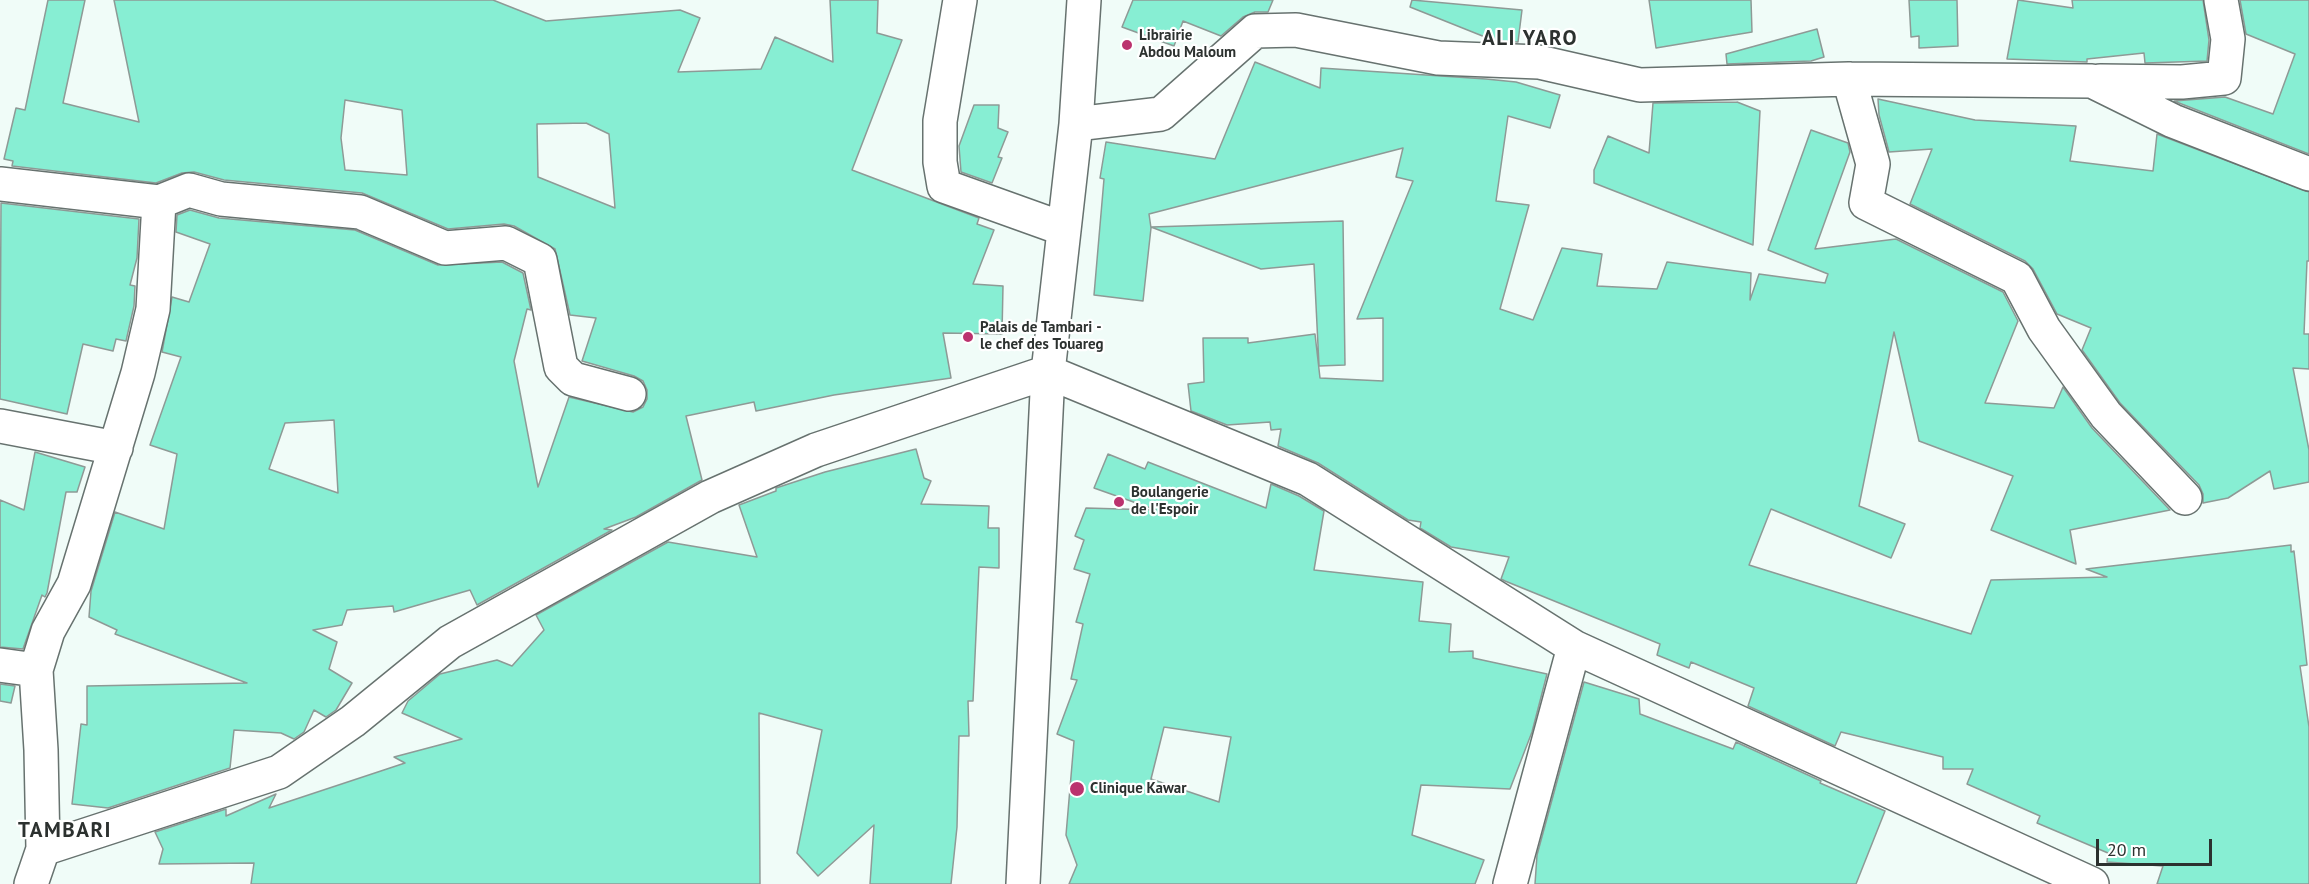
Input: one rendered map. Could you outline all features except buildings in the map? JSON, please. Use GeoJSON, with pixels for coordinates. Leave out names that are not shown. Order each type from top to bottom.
{"type":"FeatureCollection","features":[{"type":"Feature","properties":{"kind":"street"},"geometry":{"type":"LineString","coordinates":[[960,0],[940,121],[940,162],[944,186],[1064,229]]}},
{"type":"Feature","properties":{"kind":"street"},"geometry":{"type":"LineString","coordinates":[[1023,884],[1048,372],[1076,124],[1084,0]]}},
{"type":"Feature","properties":{"kind":"street"},"geometry":{"type":"LineString","coordinates":[[1076,124],[1161,114],[1255,32],[1296,30],[1438,58],[1539,62],[1640,85],[1849,79],[2182,82],[2224,78],[2228,39],[2221,0]]}},
{"type":"Feature","properties":{"kind":"street"},"geometry":{"type":"LineString","coordinates":[[1849,79],[1873,164],[1866,203],[2017,278],[2044,329],[2106,415],[2185,498]]}},
{"type":"Feature","properties":{"kind":"street"},"geometry":{"type":"LineString","coordinates":[[2092,81],[2173,121],[2309,174]]}},
{"type":"Feature","properties":{"kind":"street"},"geometry":{"type":"LineString","coordinates":[[0,184],[159,202],[189,190],[221,199],[360,212],[446,248],[506,243],[540,260],[561,367],[573,379],[629,394]]}},
{"type":"Feature","properties":{"kind":"street"},"geometry":{"type":"LineString","coordinates":[[31,884],[43,849],[41,750],[36,670],[48,631],[74,584],[116,448],[153,309],[159,202]]}},
{"type":"Feature","properties":{"kind":"street"},"geometry":{"type":"LineString","coordinates":[[43,849],[279,772],[353,721],[450,642],[710,497],[816,450],[1048,372],[1308,479],[1574,647],[2092,884]]}},
{"type":"Feature","properties":{"kind":"street"},"geometry":{"type":"LineString","coordinates":[[0,426],[116,448]]}},
{"type":"Feature","properties":{"kind":"street"},"geometry":{"type":"LineString","coordinates":[[1510,884],[1574,647]]}},
{"type":"Feature","properties":{"kind":"street"},"geometry":{"type":"LineString","coordinates":[[0,665],[36,670]]}},
{"type":"Feature","properties":{"kind":"place","name":"Librairie Abdou Maloum"},"geometry":{"type":"Point","coordinates":[1127,45]}},
{"type":"Feature","properties":{"kind":"place","name":"Palais de Tambari - le chef des Touareg"},"geometry":{"type":"Point","coordinates":[968,337]}},
{"type":"Feature","properties":{"kind":"place","name":"Boulangerie de l'Espoir"},"geometry":{"type":"Point","coordinates":[1119,502]}},
{"type":"Feature","properties":{"kind":"place","name":"Clinique Kawar"},"geometry":{"type":"Point","coordinates":[1077,789]}},
{"type":"Feature","properties":{"kind":"district","name":"ALI YARO"},"geometry":{"type":"Point","coordinates":[1530,39]}},
{"type":"Feature","properties":{"kind":"district","name":"TAMBARI"},"geometry":{"type":"Point","coordinates":[65,831]}}]}
